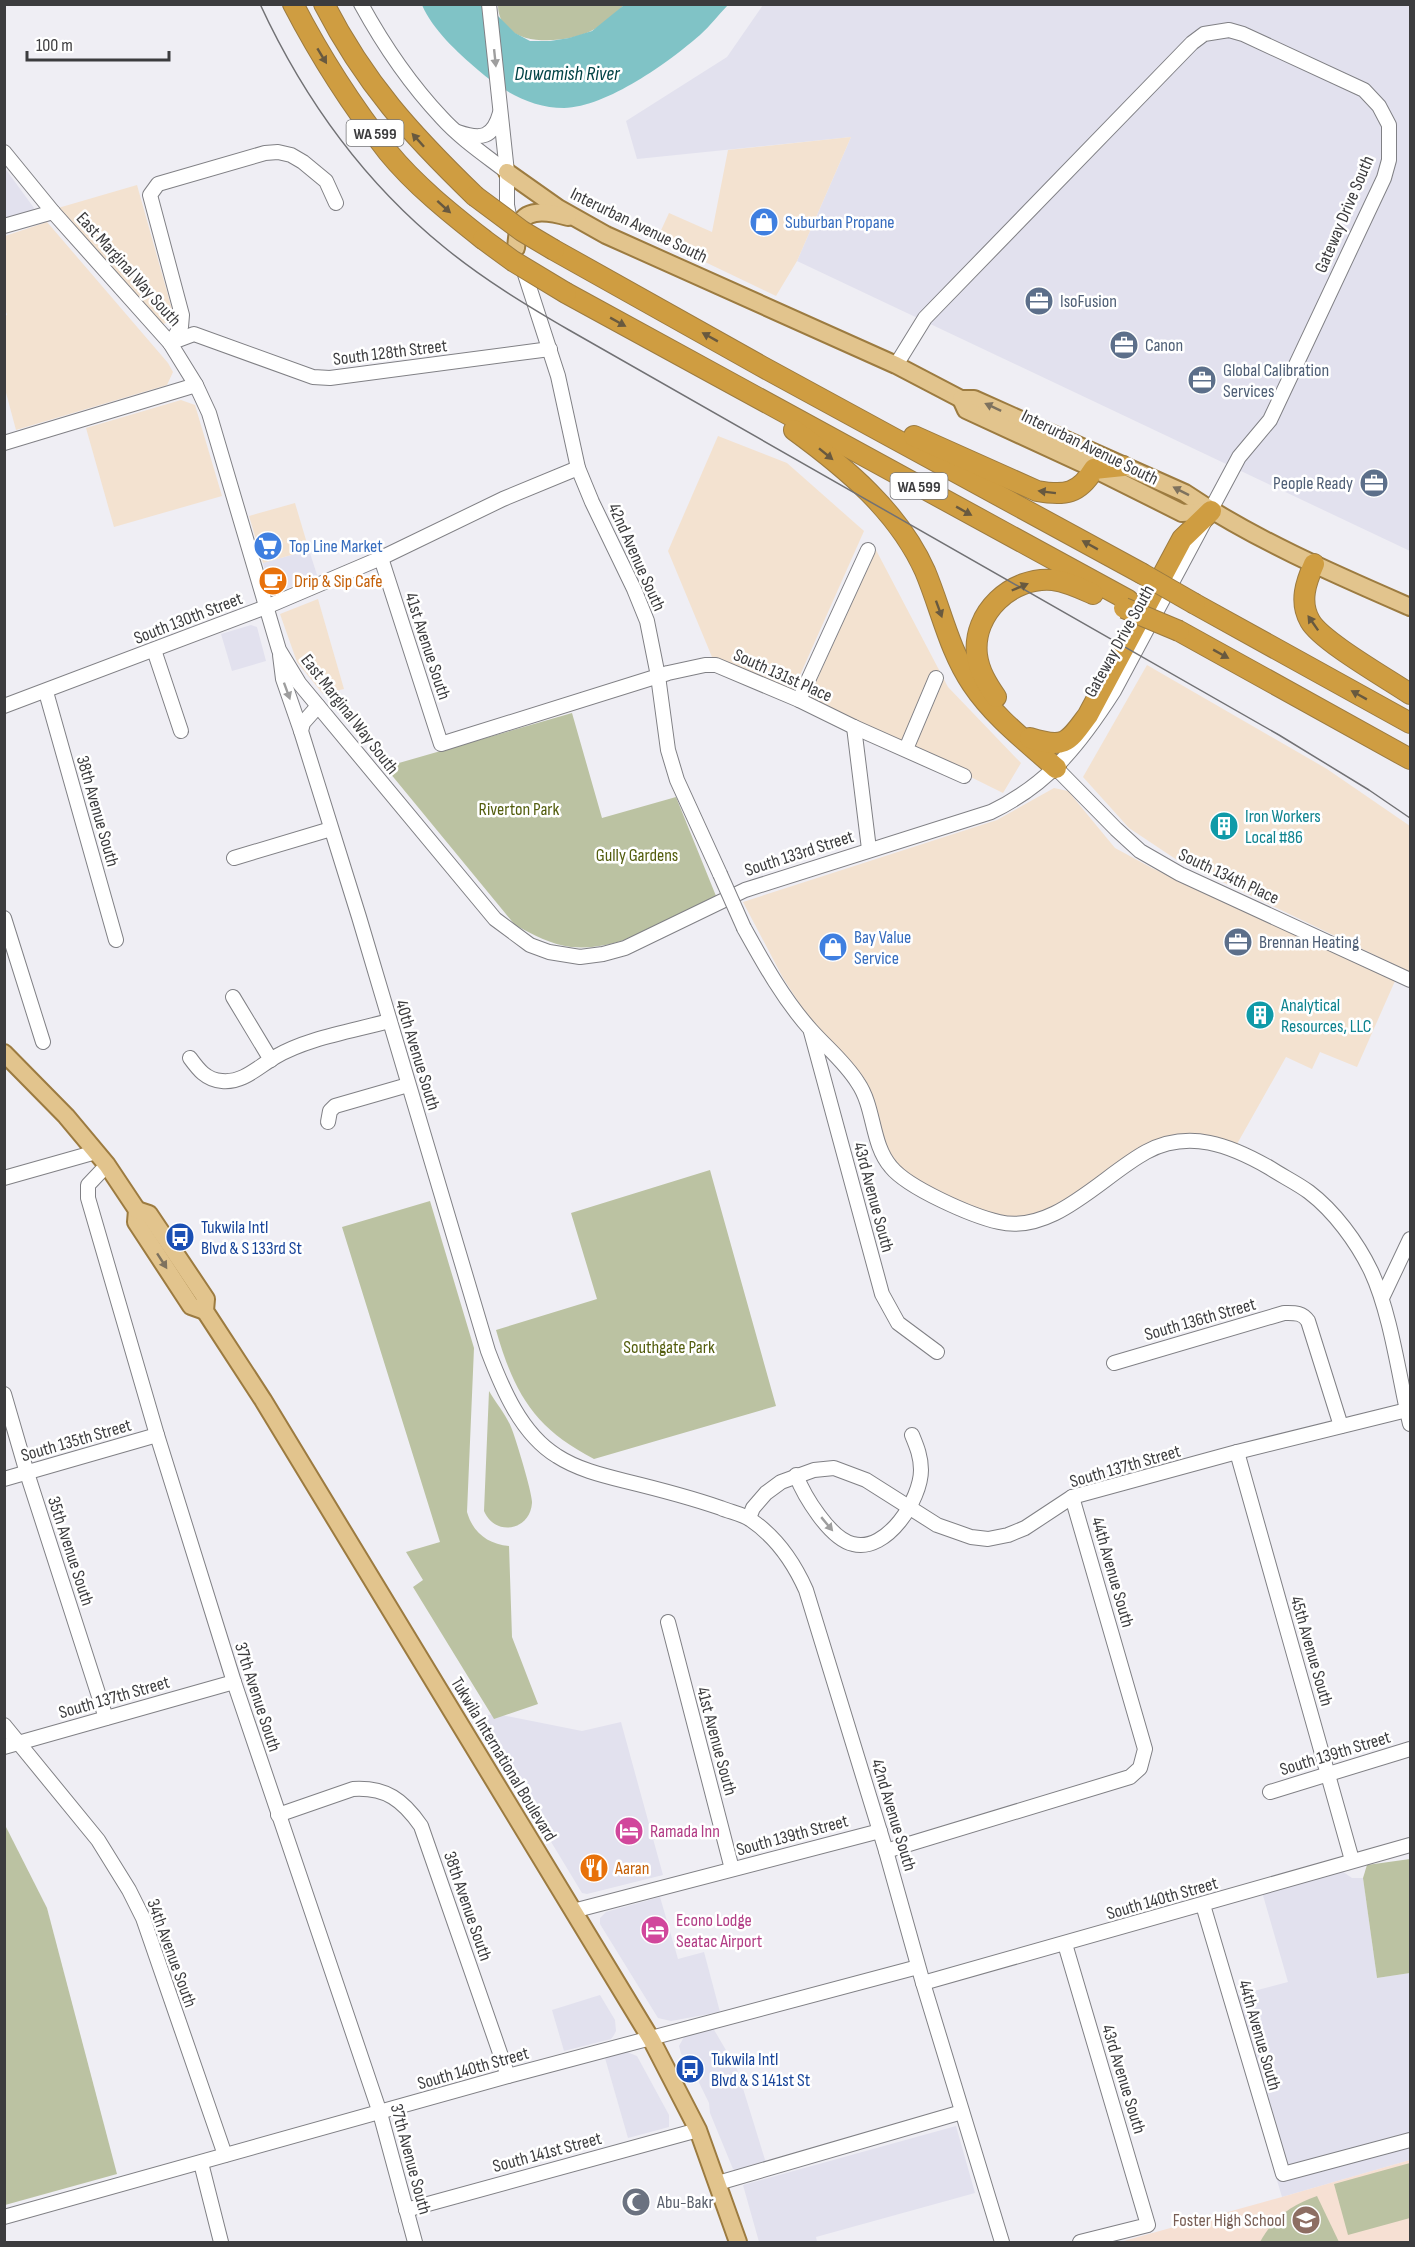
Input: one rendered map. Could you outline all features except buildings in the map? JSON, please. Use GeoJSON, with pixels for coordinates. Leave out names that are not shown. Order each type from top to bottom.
{"type":"FeatureCollection","features":[{"type":"Feature","properties":{"kind":"highway","name":"WA 599"},"geometry":{"type":"LineString","coordinates":[[293,4],[321,56],[389,153],[437,201],[513,261],[566,293],[1126,604]]}},
{"type":"Feature","properties":{"kind":"highway","name":"WA 599"},"geometry":{"type":"LineString","coordinates":[[324,4],[352,55],[378,93],[425,148],[475,196],[522,231],[761,366],[1410,723]]}},
{"type":"Feature","properties":{"kind":"highway"},"geometry":{"type":"LineString","coordinates":[[761,366],[1037,491],[1060,494],[1075,491],[1095,469],[1123,466]]}},
{"type":"Feature","properties":{"kind":"highway"},"geometry":{"type":"LineString","coordinates":[[710,372],[827,454],[883,506],[914,548],[958,659],[974,687],[1008,724],[1056,768]]}},
{"type":"Feature","properties":{"kind":"highway"},"geometry":{"type":"LineString","coordinates":[[1030,738],[1050,744],[1062,743],[1073,735],[1088,715],[1182,539],[1211,511]]}},
{"type":"Feature","properties":{"kind":"highway"},"geometry":{"type":"LineString","coordinates":[[1314,564],[1307,579],[1304,598],[1307,616],[1314,628],[1341,649],[1410,694]]}},
{"type":"Feature","properties":{"kind":"highway"},"geometry":{"type":"LineString","coordinates":[[1056,768],[986,683],[977,655],[978,632],[990,609],[1003,595],[1014,588],[1038,581],[1052,580],[1068,583],[1126,604],[1410,759]]}},
{"type":"Feature","properties":{"kind":"highway"},"geometry":{"type":"LineString","coordinates":[[1364,733],[1410,767]]}},
{"type":"Feature","properties":{"kind":"main road","name":"Interurban Avenue South"},"geometry":{"type":"LineString","coordinates":[[507,172],[606,235],[896,365],[961,399],[974,399],[1185,493],[1211,511],[1314,564],[1410,607]]}},
{"type":"Feature","properties":{"kind":"main road"},"geometry":{"type":"LineString","coordinates":[[516,248],[520,222],[533,213],[553,213],[581,221]]}},
{"type":"Feature","properties":{"kind":"main road","name":"Interurban Avenue South"},"geometry":{"type":"LineString","coordinates":[[961,399],[966,410],[1095,469],[1182,513],[1211,511]]}},
{"type":"Feature","properties":{"kind":"main road","name":"Tukwila International Boulevard"},"geometry":{"type":"LineString","coordinates":[[4,1053],[66,1116],[101,1158],[137,1210],[136,1222],[191,1306],[206,1311],[263,1400],[651,2039],[698,2130],[738,2242]]}},
{"type":"Feature","properties":{"kind":"street","name":"Interurban Avenue South"},"geometry":{"type":"LineString","coordinates":[[361,4],[401,71],[456,131],[507,172]]}},
{"type":"Feature","properties":{"kind":"street","name":"42nd Avenue South"},"geometry":{"type":"LineString","coordinates":[[489,4],[507,172],[507,205],[516,248],[558,376],[578,468],[631,581],[646,621],[658,676],[663,723],[677,780],[744,928],[766,967],[810,1029]]}},
{"type":"Feature","properties":{"kind":"street","name":"Gateway Drive South"},"geometry":{"type":"LineString","coordinates":[[896,365],[924,318],[1204,34],[1229,30],[1243,34],[1364,90],[1379,106],[1389,125],[1389,160],[1384,178],[1270,420],[1239,457],[1114,691],[1091,727],[1056,768]]}},
{"type":"Feature","properties":{"kind":"street"},"geometry":{"type":"LineString","coordinates":[[456,131],[470,136],[485,135],[496,127],[501,111]]}},
{"type":"Feature","properties":{"kind":"street","name":"East Marginal Way South"},"geometry":{"type":"LineString","coordinates":[[4,152],[53,212],[170,342],[196,385],[209,413],[279,650],[299,683],[495,919],[530,945],[549,952]]}},
{"type":"Feature","properties":{"kind":"street"},"geometry":{"type":"LineString","coordinates":[[170,342],[181,327],[182,315],[150,195],[158,184],[265,153],[278,152],[291,155],[303,162],[326,181],[336,204]]}},
{"type":"Feature","properties":{"kind":"street"},"geometry":{"type":"LineString","coordinates":[[4,226],[53,212]]}},
{"type":"Feature","properties":{"kind":"street","name":"South 128th Street"},"geometry":{"type":"LineString","coordinates":[[170,342],[194,334],[313,377],[330,378],[550,350]]}},
{"type":"Feature","properties":{"kind":"street"},"geometry":{"type":"LineString","coordinates":[[4,443],[196,385]]}},
{"type":"Feature","properties":{"kind":"street","name":"South 130th Street"},"geometry":{"type":"LineString","coordinates":[[4,706],[266,607],[381,558],[503,499],[578,468]]}},
{"type":"Feature","properties":{"kind":"street"},"geometry":{"type":"LineString","coordinates":[[799,700],[868,550]]}},
{"type":"Feature","properties":{"kind":"street","name":"41st Avenue South"},"geometry":{"type":"LineString","coordinates":[[381,558],[441,744]]}},
{"type":"Feature","properties":{"kind":"street"},"geometry":{"type":"LineString","coordinates":[[154,650],[181,731]]}},
{"type":"Feature","properties":{"kind":"street","name":"40th Avenue South"},"geometry":{"type":"LineString","coordinates":[[279,650],[283,679],[331,829],[488,1351],[501,1386],[538,1441],[556,1456],[592,1472],[647,1486]]}},
{"type":"Feature","properties":{"kind":"street","name":"South 131st Place"},"geometry":{"type":"LineString","coordinates":[[441,744],[658,676],[705,665],[716,665],[799,700],[964,776]]}},
{"type":"Feature","properties":{"kind":"street"},"geometry":{"type":"LineString","coordinates":[[906,749],[936,678]]}},
{"type":"Feature","properties":{"kind":"street","name":"38th Avenue South"},"geometry":{"type":"LineString","coordinates":[[46,692],[116,940]]}},
{"type":"Feature","properties":{"kind":"street"},"geometry":{"type":"LineString","coordinates":[[301,731],[303,723],[318,706]]}},
{"type":"Feature","properties":{"kind":"street"},"geometry":{"type":"LineString","coordinates":[[854,727],[869,849]]}},
{"type":"Feature","properties":{"kind":"street","name":"South 133rd Street"},"geometry":{"type":"LineString","coordinates":[[549,952],[580,957],[625,948],[745,890],[991,812],[1024,794],[1056,768]]}},
{"type":"Feature","properties":{"kind":"street","name":"South 134th Place"},"geometry":{"type":"LineString","coordinates":[[1056,768],[1140,851],[1190,879],[1410,980]]}},
{"type":"Feature","properties":{"kind":"street"},"geometry":{"type":"LineString","coordinates":[[234,858],[331,829]]}},
{"type":"Feature","properties":{"kind":"street"},"geometry":{"type":"LineString","coordinates":[[4,918],[43,1042]]}},
{"type":"Feature","properties":{"kind":"street"},"geometry":{"type":"LineString","coordinates":[[233,997],[271,1060]]}},
{"type":"Feature","properties":{"kind":"street"},"geometry":{"type":"LineString","coordinates":[[189,1058],[201,1073],[221,1082],[243,1077],[299,1046],[389,1021]]}},
{"type":"Feature","properties":{"kind":"street"},"geometry":{"type":"LineString","coordinates":[[810,1029],[860,1084],[884,1157],[892,1169],[934,1196],[972,1214],[996,1222],[1032,1223],[1069,1205],[1145,1153],[1179,1141],[1202,1140],[1227,1146],[1247,1155],[1309,1192],[1343,1227],[1371,1271],[1382,1298],[1409,1417]]}},
{"type":"Feature","properties":{"kind":"street","name":"43rd Avenue South"},"geometry":{"type":"LineString","coordinates":[[810,1029],[882,1294],[897,1323],[937,1352]]}},
{"type":"Feature","properties":{"kind":"street"},"geometry":{"type":"LineString","coordinates":[[328,1122],[330,1111],[335,1106],[408,1085]]}},
{"type":"Feature","properties":{"kind":"street"},"geometry":{"type":"LineString","coordinates":[[4,1178],[101,1158]]}},
{"type":"Feature","properties":{"kind":"street","name":"37th Avenue South"},"geometry":{"type":"LineString","coordinates":[[101,1158],[87,1191],[157,1435],[234,1682],[380,2113],[415,2242]]}},
{"type":"Feature","properties":{"kind":"street"},"geometry":{"type":"LineString","coordinates":[[1382,1298],[1405,1263],[1410,1239]]}},
{"type":"Feature","properties":{"kind":"street","name":"South 136th Street"},"geometry":{"type":"LineString","coordinates":[[1114,1363],[1284,1313],[1297,1313],[1308,1321],[1341,1426]]}},
{"type":"Feature","properties":{"kind":"street","name":"35th Avenue South"},"geometry":{"type":"LineString","coordinates":[[4,1394],[106,1718]]}},
{"type":"Feature","properties":{"kind":"street","name":"South 137th Street"},"geometry":{"type":"LineString","coordinates":[[749,1518],[753,1508],[766,1492],[781,1482],[814,1470],[834,1468],[866,1480],[937,1525],[970,1537],[988,1539],[1008,1535],[1025,1528],[1072,1497],[1341,1426],[1409,1417]]}},
{"type":"Feature","properties":{"kind":"street","name":"South 135th Street"},"geometry":{"type":"LineString","coordinates":[[4,1479],[157,1435]]}},
{"type":"Feature","properties":{"kind":"street"},"geometry":{"type":"LineString","coordinates":[[796,1475],[801,1489],[826,1524],[839,1537],[853,1545],[875,1543],[885,1537],[909,1507],[919,1485],[920,1456],[912,1435]]}},
{"type":"Feature","properties":{"kind":"street","name":"45th Avenue South"},"geometry":{"type":"LineString","coordinates":[[1237,1452],[1352,1860]]}},
{"type":"Feature","properties":{"kind":"street","name":"42nd Avenue South"},"geometry":{"type":"LineString","coordinates":[[647,1486],[681,1494],[749,1518],[773,1539],[798,1572],[806,1590],[880,1831],[918,1967],[1002,2242]]}},
{"type":"Feature","properties":{"kind":"street","name":"44th Avenue South"},"geometry":{"type":"LineString","coordinates":[[886,1851],[1137,1773],[1143,1761],[1143,1743],[1072,1497]]}},
{"type":"Feature","properties":{"kind":"street","name":"41st Avenue South"},"geometry":{"type":"LineString","coordinates":[[668,1622],[732,1869]]}},
{"type":"Feature","properties":{"kind":"street","name":"South 137th Street"},"geometry":{"type":"LineString","coordinates":[[11,1745],[234,1682]]}},
{"type":"Feature","properties":{"kind":"street","name":"34th Avenue South"},"geometry":{"type":"LineString","coordinates":[[4,1725],[11,1745],[98,1840],[138,1909],[225,2156]]}},
{"type":"Feature","properties":{"kind":"street","name":"South 139th Street"},"geometry":{"type":"LineString","coordinates":[[1270,1792],[1410,1749]]}},
{"type":"Feature","properties":{"kind":"street","name":"38th Avenue South"},"geometry":{"type":"LineString","coordinates":[[278,1815],[353,1789],[366,1788],[398,1799],[410,1810],[421,1827],[508,2076]]}},
{"type":"Feature","properties":{"kind":"street","name":"South 139th Street"},"geometry":{"type":"LineString","coordinates":[[573,1911],[880,1831]]}},
{"type":"Feature","properties":{"kind":"street","name":"South 140th Street"},"geometry":{"type":"LineString","coordinates":[[923,1983],[1410,1845]]}},
{"type":"Feature","properties":{"kind":"street","name":"44th Avenue South"},"geometry":{"type":"LineString","coordinates":[[1203,1905],[1282,2174],[1410,2140]]}},
{"type":"Feature","properties":{"kind":"street","name":"43rd Avenue South"},"geometry":{"type":"LineString","coordinates":[[1065,1944],[1149,2224],[1080,2242]]}},
{"type":"Feature","properties":{"kind":"street","name":"South 140th Street"},"geometry":{"type":"LineString","coordinates":[[4,2217],[508,2076],[918,1967]]}},
{"type":"Feature","properties":{"kind":"street"},"geometry":{"type":"LineString","coordinates":[[718,2184],[962,2112]]}},
{"type":"Feature","properties":{"kind":"street","name":"South 141st Street"},"geometry":{"type":"LineString","coordinates":[[406,2210],[698,2130]]}},
{"type":"Feature","properties":{"kind":"street"},"geometry":{"type":"LineString","coordinates":[[201,2163],[221,2242]]}},
{"type":"Feature","properties":{"kind":"shaded area"},"geometry":{"type":"Polygon","coordinates":[[[763,5],[1410,5],[1410,551],[797,261],[851,137],[637,159],[626,121],[727,57],[763,5]]]}},
{"type":"Feature","properties":{"kind":"shaded area","name":"Suburban Propane"},"geometry":{"type":"Polygon","coordinates":[[[851,137],[797,261],[776,296],[657,239],[669,213],[712,232],[728,150],[851,137]]]}},
{"type":"Feature","properties":{"kind":"shaded area"},"geometry":{"type":"Polygon","coordinates":[[[4,167],[34,208],[33,211],[4,221],[4,167]]]}},
{"type":"Feature","properties":{"kind":"shaded area"},"geometry":{"type":"Polygon","coordinates":[[[137,185],[175,320],[163,324],[58,208],[137,185]]]}},
{"type":"Feature","properties":{"kind":"shaded area"},"geometry":{"type":"Polygon","coordinates":[[[47,222],[168,363],[173,372],[167,385],[16,430],[5,389],[4,316],[7,315],[4,306],[5,236],[47,222]]]}},
{"type":"Feature","properties":{"kind":"shaded area"},"geometry":{"type":"Polygon","coordinates":[[[181,400],[195,405],[222,496],[114,527],[86,428],[181,400]]]}},
{"type":"Feature","properties":{"kind":"shaded area"},"geometry":{"type":"Polygon","coordinates":[[[718,436],[787,463],[864,531],[793,691],[712,657],[668,551],[718,436]]]}},
{"type":"Feature","properties":{"kind":"shaded area"},"geometry":{"type":"Polygon","coordinates":[[[295,503],[309,550],[263,563],[249,516],[295,503]]]}},
{"type":"Feature","properties":{"kind":"shaded area"},"geometry":{"type":"Polygon","coordinates":[[[309,550],[318,578],[279,591],[270,590],[263,563],[309,550]]]}},
{"type":"Feature","properties":{"kind":"shaded area"},"geometry":{"type":"Polygon","coordinates":[[[876,550],[948,687],[1021,763],[1003,793],[809,697],[876,550]]]}},
{"type":"Feature","properties":{"kind":"shaded area"},"geometry":{"type":"Polygon","coordinates":[[[318,599],[344,689],[323,694],[297,662],[280,614],[318,599]]]}},
{"type":"Feature","properties":{"kind":"shaded area"},"geometry":{"type":"Polygon","coordinates":[[[251,625],[257,627],[266,661],[232,671],[221,634],[251,625]]]}},
{"type":"Feature","properties":{"kind":"shaded area"},"geometry":{"type":"Polygon","coordinates":[[[1147,665],[1327,769],[1410,826],[1410,972],[1177,860],[1129,828],[1083,777],[1147,665]]]}},
{"type":"Feature","properties":{"kind":"shaded area"},"geometry":{"type":"Polygon","coordinates":[[[1054,788],[1068,791],[1115,848],[1152,868],[1395,981],[1357,1067],[1320,1052],[1312,1069],[1286,1057],[1237,1144],[1202,1134],[1178,1135],[1042,1212],[1031,1217],[1010,1219],[974,1208],[937,1191],[896,1165],[889,1154],[872,1096],[814,1026],[783,978],[743,902],[997,820],[1054,788]]]}},
{"type":"Feature","properties":{"kind":"shaded area"},"geometry":{"type":"Polygon","coordinates":[[[496,1714],[582,1731],[621,1722],[663,1875],[587,1894],[582,1893],[478,1721],[488,1715],[496,1714]]]}},
{"type":"Feature","properties":{"kind":"shaded area"},"geometry":{"type":"Polygon","coordinates":[[[1339,1869],[1352,1878],[1363,1878],[1377,1978],[1410,1973],[1410,2160],[1282,2197],[1223,1999],[1288,1982],[1262,1892],[1339,1869]]]}},
{"type":"Feature","properties":{"kind":"shaded area"},"geometry":{"type":"Polygon","coordinates":[[[660,1897],[678,1959],[704,1952],[720,2012],[671,2021],[658,2018],[600,1924],[600,1918],[606,1912],[660,1897]]]}},
{"type":"Feature","properties":{"kind":"shaded area"},"geometry":{"type":"Polygon","coordinates":[[[600,1995],[615,2020],[614,2035],[611,2039],[564,2051],[552,2010],[600,1995]]]}},
{"type":"Feature","properties":{"kind":"shaded area"},"geometry":{"type":"Polygon","coordinates":[[[713,2028],[737,2069],[766,2163],[736,2171],[733,2169],[710,2113],[709,2103],[687,2058],[681,2054],[679,2046],[684,2037],[713,2028]]]}},
{"type":"Feature","properties":{"kind":"shaded area"},"geometry":{"type":"Polygon","coordinates":[[[627,2052],[637,2056],[669,2115],[669,2127],[628,2138],[605,2058],[627,2052]]]}},
{"type":"Feature","properties":{"kind":"shaded area"},"geometry":{"type":"Polygon","coordinates":[[[956,2126],[975,2193],[816,2237],[817,2242],[759,2242],[743,2185],[956,2126]]]}},
{"type":"Feature","properties":{"kind":"shaded area","name":"Foster High School"},"geometry":{"type":"Polygon","coordinates":[[[1410,2160],[1410,2242],[1120,2242],[1282,2197],[1410,2160]]]}},
{"type":"Feature","properties":{"kind":"green space"},"geometry":{"type":"Polygon","coordinates":[[[498,5],[624,5],[605,23],[591,31],[565,39],[549,40],[520,36],[509,29],[501,19],[498,5]]]}},
{"type":"Feature","properties":{"kind":"green space","name":"Riverton Park"},"geometry":{"type":"Polygon","coordinates":[[[572,713],[602,818],[676,797],[716,896],[646,932],[628,939],[590,947],[557,944],[515,925],[385,767],[572,713]]]}},
{"type":"Feature","properties":{"kind":"green space","name":"Southgate Park"},"geometry":{"type":"Polygon","coordinates":[[[710,1170],[776,1406],[594,1459],[556,1435],[529,1406],[510,1372],[496,1330],[597,1299],[571,1213],[710,1170]]]}},
{"type":"Feature","properties":{"kind":"green space"},"geometry":{"type":"Polygon","coordinates":[[[430,1201],[474,1348],[467,1512],[473,1526],[482,1536],[494,1543],[509,1546],[512,1637],[538,1704],[494,1719],[413,1587],[423,1580],[406,1552],[440,1542],[342,1227],[430,1201]]]}},
{"type":"Feature","properties":{"kind":"green space"},"geometry":{"type":"Polygon","coordinates":[[[489,1391],[511,1427],[532,1498],[530,1512],[525,1520],[511,1527],[496,1525],[484,1511],[489,1391]]]}},
{"type":"Feature","properties":{"kind":"green space"},"geometry":{"type":"Polygon","coordinates":[[[5,1825],[47,1908],[117,2174],[5,2205],[5,1825]]]}},
{"type":"Feature","properties":{"kind":"green space"},"geometry":{"type":"Polygon","coordinates":[[[1410,1859],[1410,1973],[1377,1978],[1363,1878],[1367,1865],[1410,1859]]]}},
{"type":"Feature","properties":{"kind":"green space"},"geometry":{"type":"Polygon","coordinates":[[[1410,2163],[1410,2218],[1348,2235],[1334,2184],[1410,2163]]]}},
{"type":"Feature","properties":{"kind":"green space"},"geometry":{"type":"Polygon","coordinates":[[[1317,2196],[1339,2242],[1260,2242],[1284,2213],[1317,2196]]]}},
{"type":"Feature","properties":{"kind":"water","name":"Duwamish River"},"geometry":{"type":"Polygon","coordinates":[[[422,5],[487,5],[515,33],[530,41],[550,41],[592,31],[624,5],[728,5],[704,32],[655,70],[618,92],[599,100],[581,106],[564,108],[529,102],[487,78],[446,40],[432,23],[422,5]]]}},
{"type":"Feature","properties":{"kind":"tram line"},"geometry":{"type":"LineString","coordinates":[[260,4],[316,105],[362,166],[415,222],[474,270],[569,330],[1279,735],[1410,818]]}},
{"type":"Feature","properties":{"kind":"place","name":"Suburban Propane"},"geometry":{"type":"Point","coordinates":[764,222]}},
{"type":"Feature","properties":{"kind":"place","name":"IsoFusion"},"geometry":{"type":"Point","coordinates":[1039,301]}},
{"type":"Feature","properties":{"kind":"place","name":"Canon"},"geometry":{"type":"Point","coordinates":[1124,345]}},
{"type":"Feature","properties":{"kind":"place","name":"Global Calibration Services"},"geometry":{"type":"Point","coordinates":[1202,380]}},
{"type":"Feature","properties":{"kind":"place","name":"People Ready"},"geometry":{"type":"Point","coordinates":[1374,483]}},
{"type":"Feature","properties":{"kind":"place","name":"Top Line Market"},"geometry":{"type":"Point","coordinates":[268,546]}},
{"type":"Feature","properties":{"kind":"place","name":"Drip & Sip Cafe"},"geometry":{"type":"Point","coordinates":[273,581]}},
{"type":"Feature","properties":{"kind":"place","name":"Iron Workers Local #86"},"geometry":{"type":"Point","coordinates":[1224,826]}},
{"type":"Feature","properties":{"kind":"place","name":"Brennan Heating"},"geometry":{"type":"Point","coordinates":[1238,942]}},
{"type":"Feature","properties":{"kind":"place","name":"Bay Value Service"},"geometry":{"type":"Point","coordinates":[833,947]}},
{"type":"Feature","properties":{"kind":"place","name":"Analytical Resources, LLC"},"geometry":{"type":"Point","coordinates":[1260,1015]}},
{"type":"Feature","properties":{"kind":"place","name":"Tukwila Intl Blvd & S 133rd St"},"geometry":{"type":"Point","coordinates":[180,1237]}},
{"type":"Feature","properties":{"kind":"place","name":"Ramada Inn"},"geometry":{"type":"Point","coordinates":[629,1831]}},
{"type":"Feature","properties":{"kind":"place","name":"Aaran"},"geometry":{"type":"Point","coordinates":[594,1868]}},
{"type":"Feature","properties":{"kind":"place","name":"Econo Lodge Seatac Airport"},"geometry":{"type":"Point","coordinates":[655,1930]}},
{"type":"Feature","properties":{"kind":"place","name":"Tukwila Intl Blvd & S 141st St"},"geometry":{"type":"Point","coordinates":[690,2069]}},
{"type":"Feature","properties":{"kind":"place","name":"Abu-Bakr"},"geometry":{"type":"Point","coordinates":[636,2202]}},
{"type":"Feature","properties":{"kind":"place","name":"Foster High School"},"geometry":{"type":"Point","coordinates":[1306,2220]}},
{"type":"Feature","properties":{"kind":"park label","name":"Gully Gardens"},"geometry":{"type":"Point","coordinates":[637,855]}}]}
